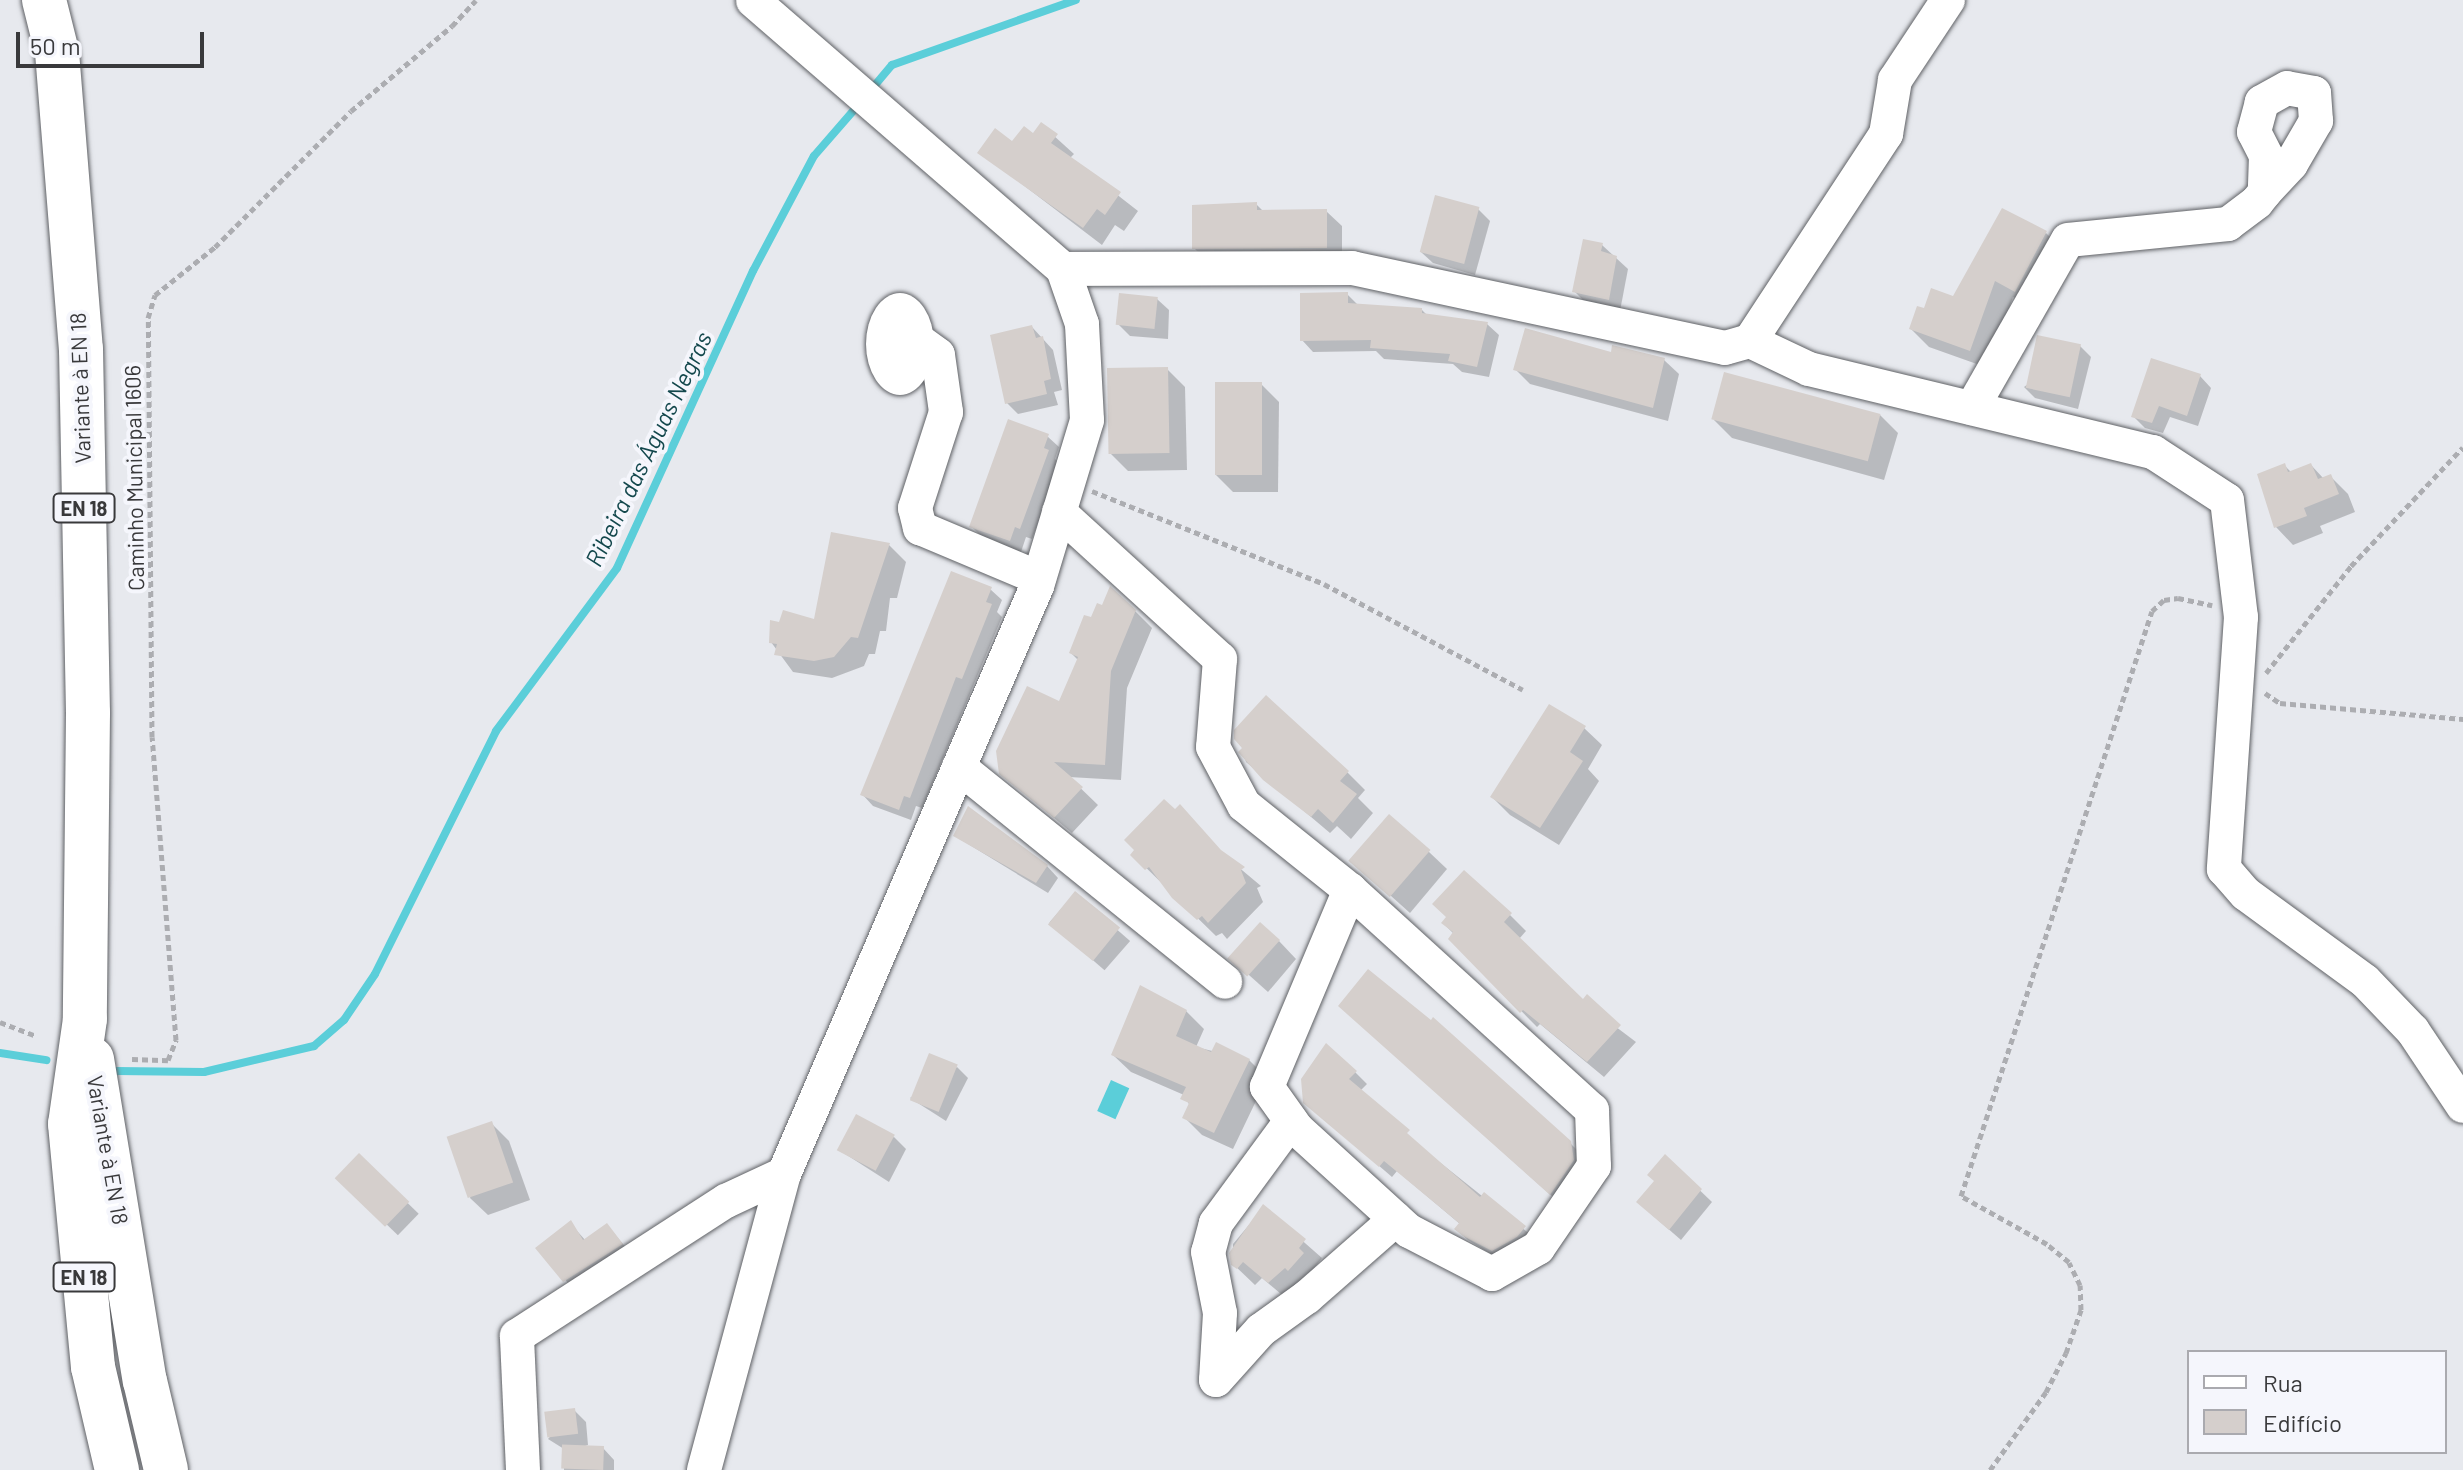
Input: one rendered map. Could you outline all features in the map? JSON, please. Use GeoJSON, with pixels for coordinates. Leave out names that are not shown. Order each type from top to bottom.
{"type":"FeatureCollection","features":[{"type":"Feature","properties":{"kind":"main road","name":"Variante à EN 18"},"geometry":{"type":"LineString","coordinates":[[44,0],[57,52],[81,349],[88,713],[85,1019],[70,1124],[93,1367],[117,1470]]}},
{"type":"Feature","properties":{"kind":"main road","name":"Variante à EN 18"},"geometry":{"type":"LineString","coordinates":[[85,1019],[145,1381],[166,1470]]}},
{"type":"Feature","properties":{"kind":"street"},"geometry":{"type":"LineString","coordinates":[[704,1470],[784,1174],[1039,578],[1087,420],[1082,324],[1063,269],[753,0]]}},
{"type":"Feature","properties":{"kind":"street"},"geometry":{"type":"LineString","coordinates":[[1750,341],[1886,134],[1895,80],[1948,0]]}},
{"type":"Feature","properties":{"kind":"street"},"geometry":{"type":"LineString","coordinates":[[1972,408],[2068,240],[2228,224],[2265,192]]}},
{"type":"Feature","properties":{"kind":"street"},"geometry":{"type":"LineString","coordinates":[[1063,269],[1352,268],[1725,348],[1750,341],[1809,369],[2153,452],[2227,500],[2240,611],[2224,869],[2246,894],[2365,981],[2413,1031],[2463,1106]]}},
{"type":"Feature","properties":{"kind":"street"},"geometry":{"type":"LineString","coordinates":[[912,336],[938,355],[946,412],[915,508],[920,528],[1039,578]]}},
{"type":"Feature","properties":{"kind":"street"},"geometry":{"type":"LineString","coordinates":[[1063,501],[1220,659],[1213,747],[1244,805],[1350,890],[1592,1110],[1594,1166],[1538,1248],[1492,1274],[1409,1231],[1291,1121],[1267,1087],[1350,890]]}},
{"type":"Feature","properties":{"kind":"street"},"geometry":{"type":"LineString","coordinates":[[959,767],[1225,982]]}},
{"type":"Feature","properties":{"kind":"street"},"geometry":{"type":"LineString","coordinates":[[1291,1121],[1216,1223],[1208,1252],[1220,1313],[1216,1380],[1261,1330],[1307,1297],[1396,1219]]}},
{"type":"Feature","properties":{"kind":"street"},"geometry":{"type":"LineString","coordinates":[[523,1470],[517,1336],[726,1201],[784,1174]]}},
{"type":"Feature","properties":{"kind":"path","name":"Caminho Municipal 1606"},"geometry":{"type":"LineString","coordinates":[[132,1059],[168,1060],[176,1040],[152,737],[148,318],[155,295],[227,236],[351,111],[452,26],[476,0]]}},
{"type":"Feature","properties":{"kind":"path"},"geometry":{"type":"LineString","coordinates":[[2237,674],[2269,673],[2351,566],[2463,447]]}},
{"type":"Feature","properties":{"kind":"path"},"geometry":{"type":"LineString","coordinates":[[1063,501],[1100,492],[1324,584],[1523,690]]}},
{"type":"Feature","properties":{"kind":"path"},"geometry":{"type":"LineString","coordinates":[[1990,1470],[2046,1392],[2066,1353],[2081,1310],[2080,1285],[2069,1262],[2047,1244],[1961,1196],[2152,611],[2164,600],[2178,598],[2240,611]]}},
{"type":"Feature","properties":{"kind":"path"},"geometry":{"type":"LineString","coordinates":[[2237,674],[2280,703],[2463,719]]}},
{"type":"Feature","properties":{"kind":"path"},"geometry":{"type":"LineString","coordinates":[[0,1022],[36,1036]]}},
{"type":"Feature","properties":{"kind":"water"},"geometry":{"type":"Polygon","coordinates":[[[1111,1080],[1129,1088],[1115,1119],[1097,1111],[1111,1080]]]}},
{"type":"Feature","properties":{"kind":"building"},"geometry":{"type":"Polygon","coordinates":[[[1041,122],[1058,134],[1051,143],[1121,192],[1105,215],[1097,209],[1083,228],[977,153],[995,128],[1012,141],[1024,126],[1033,133],[1041,122]]]}},
{"type":"Feature","properties":{"kind":"building"},"geometry":{"type":"Polygon","coordinates":[[[1435,195],[1479,207],[1464,264],[1420,252],[1435,195]]]}},
{"type":"Feature","properties":{"kind":"building"},"geometry":{"type":"Polygon","coordinates":[[[1257,202],[1257,210],[1327,209],[1327,248],[1192,249],[1192,205],[1257,202]]]}},
{"type":"Feature","properties":{"kind":"building"},"geometry":{"type":"Polygon","coordinates":[[[2002,208],[2047,231],[2015,292],[1995,281],[1970,351],[1909,329],[1917,306],[1924,308],[1931,288],[1953,296],[2002,208]]]}},
{"type":"Feature","properties":{"kind":"building"},"geometry":{"type":"Polygon","coordinates":[[[1583,239],[1603,243],[1601,251],[1617,256],[1609,300],[1572,292],[1583,239]]]}},
{"type":"Feature","properties":{"kind":"building"},"geometry":{"type":"Polygon","coordinates":[[[1348,292],[1348,303],[1422,308],[1422,313],[1488,322],[1477,367],[1448,361],[1450,354],[1370,348],[1371,340],[1300,341],[1300,293],[1348,292]]]}},
{"type":"Feature","properties":{"kind":"building"},"geometry":{"type":"Polygon","coordinates":[[[1119,293],[1158,297],[1154,329],[1116,325],[1119,293]]]}},
{"type":"Feature","properties":{"kind":"building"},"geometry":{"type":"Polygon","coordinates":[[[1032,325],[1036,338],[1043,336],[1051,379],[1044,381],[1047,394],[1005,404],[990,335],[1032,325]]]}},
{"type":"Feature","properties":{"kind":"building"},"geometry":{"type":"Polygon","coordinates":[[[1525,328],[1611,352],[1612,345],[1665,358],[1653,408],[1513,370],[1525,328]]]}},
{"type":"Feature","properties":{"kind":"building"},"geometry":{"type":"Polygon","coordinates":[[[2037,335],[2081,344],[2070,397],[2026,388],[2037,335]]]}},
{"type":"Feature","properties":{"kind":"building"},"geometry":{"type":"Polygon","coordinates":[[[2151,358],[2201,374],[2187,416],[2159,406],[2152,423],[2131,417],[2151,358]]]}},
{"type":"Feature","properties":{"kind":"building"},"geometry":{"type":"Polygon","coordinates":[[[1168,367],[1170,453],[1109,454],[1107,368],[1168,367]]]}},
{"type":"Feature","properties":{"kind":"building"},"geometry":{"type":"Polygon","coordinates":[[[1724,372],[1880,414],[1868,461],[1711,419],[1724,372]]]}},
{"type":"Feature","properties":{"kind":"building"},"geometry":{"type":"Polygon","coordinates":[[[1215,382],[1262,382],[1262,475],[1215,475],[1215,382]]]}},
{"type":"Feature","properties":{"kind":"building"},"geometry":{"type":"Polygon","coordinates":[[[1008,419],[1049,434],[1044,448],[1049,450],[1020,529],[1015,527],[1010,541],[969,527],[1008,419]]]}},
{"type":"Feature","properties":{"kind":"building"},"geometry":{"type":"Polygon","coordinates":[[[2285,463],[2288,472],[2311,463],[2318,479],[2331,474],[2339,494],[2304,508],[2307,516],[2274,528],[2257,474],[2285,463]]]}},
{"type":"Feature","properties":{"kind":"building"},"geometry":{"type":"Polygon","coordinates":[[[831,532],[890,543],[858,638],[851,637],[834,657],[814,661],[774,655],[777,644],[769,643],[770,620],[779,622],[783,610],[814,619],[831,532]]]}},
{"type":"Feature","properties":{"kind":"building"},"geometry":{"type":"Polygon","coordinates":[[[951,571],[992,587],[986,602],[992,604],[962,679],[956,677],[910,798],[904,796],[899,810],[860,795],[951,571]]]}},
{"type":"Feature","properties":{"kind":"building"},"geometry":{"type":"Polygon","coordinates":[[[1110,586],[1136,610],[1111,671],[1105,765],[1054,762],[1083,787],[1054,818],[999,774],[996,751],[1027,686],[1059,701],[1078,657],[1069,653],[1084,615],[1091,617],[1097,603],[1102,605],[1110,586]]]}},
{"type":"Feature","properties":{"kind":"building"},"geometry":{"type":"Polygon","coordinates":[[[1266,695],[1349,771],[1340,781],[1357,794],[1333,823],[1318,809],[1311,817],[1263,780],[1238,752],[1242,748],[1234,739],[1234,730],[1266,695]]]}},
{"type":"Feature","properties":{"kind":"building"},"geometry":{"type":"Polygon","coordinates":[[[1549,704],[1586,726],[1570,752],[1583,761],[1540,828],[1490,797],[1549,704]]]}},
{"type":"Feature","properties":{"kind":"building"},"geometry":{"type":"Polygon","coordinates":[[[1164,799],[1175,809],[1180,804],[1221,850],[1245,867],[1241,870],[1246,883],[1208,923],[1202,916],[1197,920],[1172,898],[1149,867],[1145,870],[1130,855],[1134,850],[1124,840],[1164,799]]]}},
{"type":"Feature","properties":{"kind":"building"},"geometry":{"type":"Polygon","coordinates":[[[968,806],[1048,865],[1036,883],[953,836],[968,806]]]}},
{"type":"Feature","properties":{"kind":"building"},"geometry":{"type":"Polygon","coordinates":[[[1389,814],[1431,850],[1390,897],[1348,861],[1389,814]]]}},
{"type":"Feature","properties":{"kind":"building"},"geometry":{"type":"Polygon","coordinates":[[[1464,870],[1512,913],[1504,922],[1583,999],[1587,994],[1621,1025],[1587,1062],[1523,1010],[1520,1013],[1448,939],[1453,932],[1441,923],[1446,917],[1432,904],[1464,870]]]}},
{"type":"Feature","properties":{"kind":"building"},"geometry":{"type":"Polygon","coordinates":[[[1075,891],[1120,928],[1093,961],[1048,924],[1075,891]]]}},
{"type":"Feature","properties":{"kind":"building"},"geometry":{"type":"Polygon","coordinates":[[[1260,922],[1280,940],[1247,976],[1227,958],[1260,922]]]}},
{"type":"Feature","properties":{"kind":"building"},"geometry":{"type":"Polygon","coordinates":[[[1368,969],[1431,1020],[1433,1017],[1571,1141],[1574,1160],[1550,1195],[1338,1006],[1368,969]]]}},
{"type":"Feature","properties":{"kind":"building"},"geometry":{"type":"Polygon","coordinates":[[[1140,985],[1187,1010],[1176,1036],[1211,1052],[1216,1042],[1250,1059],[1214,1133],[1182,1118],[1189,1103],[1180,1099],[1186,1087],[1111,1055],[1140,985]]]}},
{"type":"Feature","properties":{"kind":"building"},"geometry":{"type":"Polygon","coordinates":[[[1326,1043],[1357,1071],[1349,1079],[1410,1130],[1407,1133],[1480,1197],[1484,1192],[1526,1226],[1517,1237],[1492,1251],[1463,1236],[1454,1229],[1459,1223],[1384,1161],[1379,1167],[1303,1103],[1301,1079],[1326,1043]]]}},
{"type":"Feature","properties":{"kind":"building"},"geometry":{"type":"Polygon","coordinates":[[[929,1053],[958,1065],[939,1112],[910,1100],[929,1053]]]}},
{"type":"Feature","properties":{"kind":"building"},"geometry":{"type":"Polygon","coordinates":[[[856,1114],[895,1135],[876,1171],[837,1150],[856,1114]]]}},
{"type":"Feature","properties":{"kind":"building"},"geometry":{"type":"Polygon","coordinates":[[[492,1121],[513,1182],[468,1198],[447,1137],[492,1121]]]}},
{"type":"Feature","properties":{"kind":"building"},"geometry":{"type":"Polygon","coordinates":[[[359,1153],[409,1202],[385,1227],[335,1178],[359,1153]]]}},
{"type":"Feature","properties":{"kind":"building"},"geometry":{"type":"Polygon","coordinates":[[[1665,1154],[1702,1189],[1669,1230],[1636,1202],[1654,1181],[1647,1175],[1665,1154]]]}},
{"type":"Feature","properties":{"kind":"building"},"geometry":{"type":"Polygon","coordinates":[[[1263,1204],[1306,1239],[1299,1248],[1304,1253],[1288,1271],[1285,1268],[1268,1283],[1243,1262],[1237,1269],[1231,1265],[1229,1253],[1263,1204]]]}},
{"type":"Feature","properties":{"kind":"building"},"geometry":{"type":"Polygon","coordinates":[[[571,1220],[583,1240],[607,1223],[623,1244],[563,1282],[535,1248],[571,1220]]]}},
{"type":"Feature","properties":{"kind":"building"},"geometry":{"type":"Polygon","coordinates":[[[575,1408],[578,1434],[547,1438],[544,1412],[575,1408]]]}},
{"type":"Feature","properties":{"kind":"building"},"geometry":{"type":"Polygon","coordinates":[[[562,1445],[604,1446],[603,1470],[561,1469],[562,1445]]]}},
{"type":"Feature","properties":{"kind":"waterway","name":"Ribeira das Águas Negras"},"geometry":{"type":"LineString","coordinates":[[870,91],[892,65],[1076,0]]}},
{"type":"Feature","properties":{"kind":"waterway","name":"Ribeira das Águas Negras"},"geometry":{"type":"LineString","coordinates":[[116,1071],[204,1072],[314,1046],[344,1020],[375,974],[496,731],[617,568],[753,271],[814,156],[861,102]]}},
{"type":"Feature","properties":{"kind":"waterway","name":"Ribeira das Águas Negras"},"geometry":{"type":"LineString","coordinates":[[0,1053],[46,1060]]}}]}
